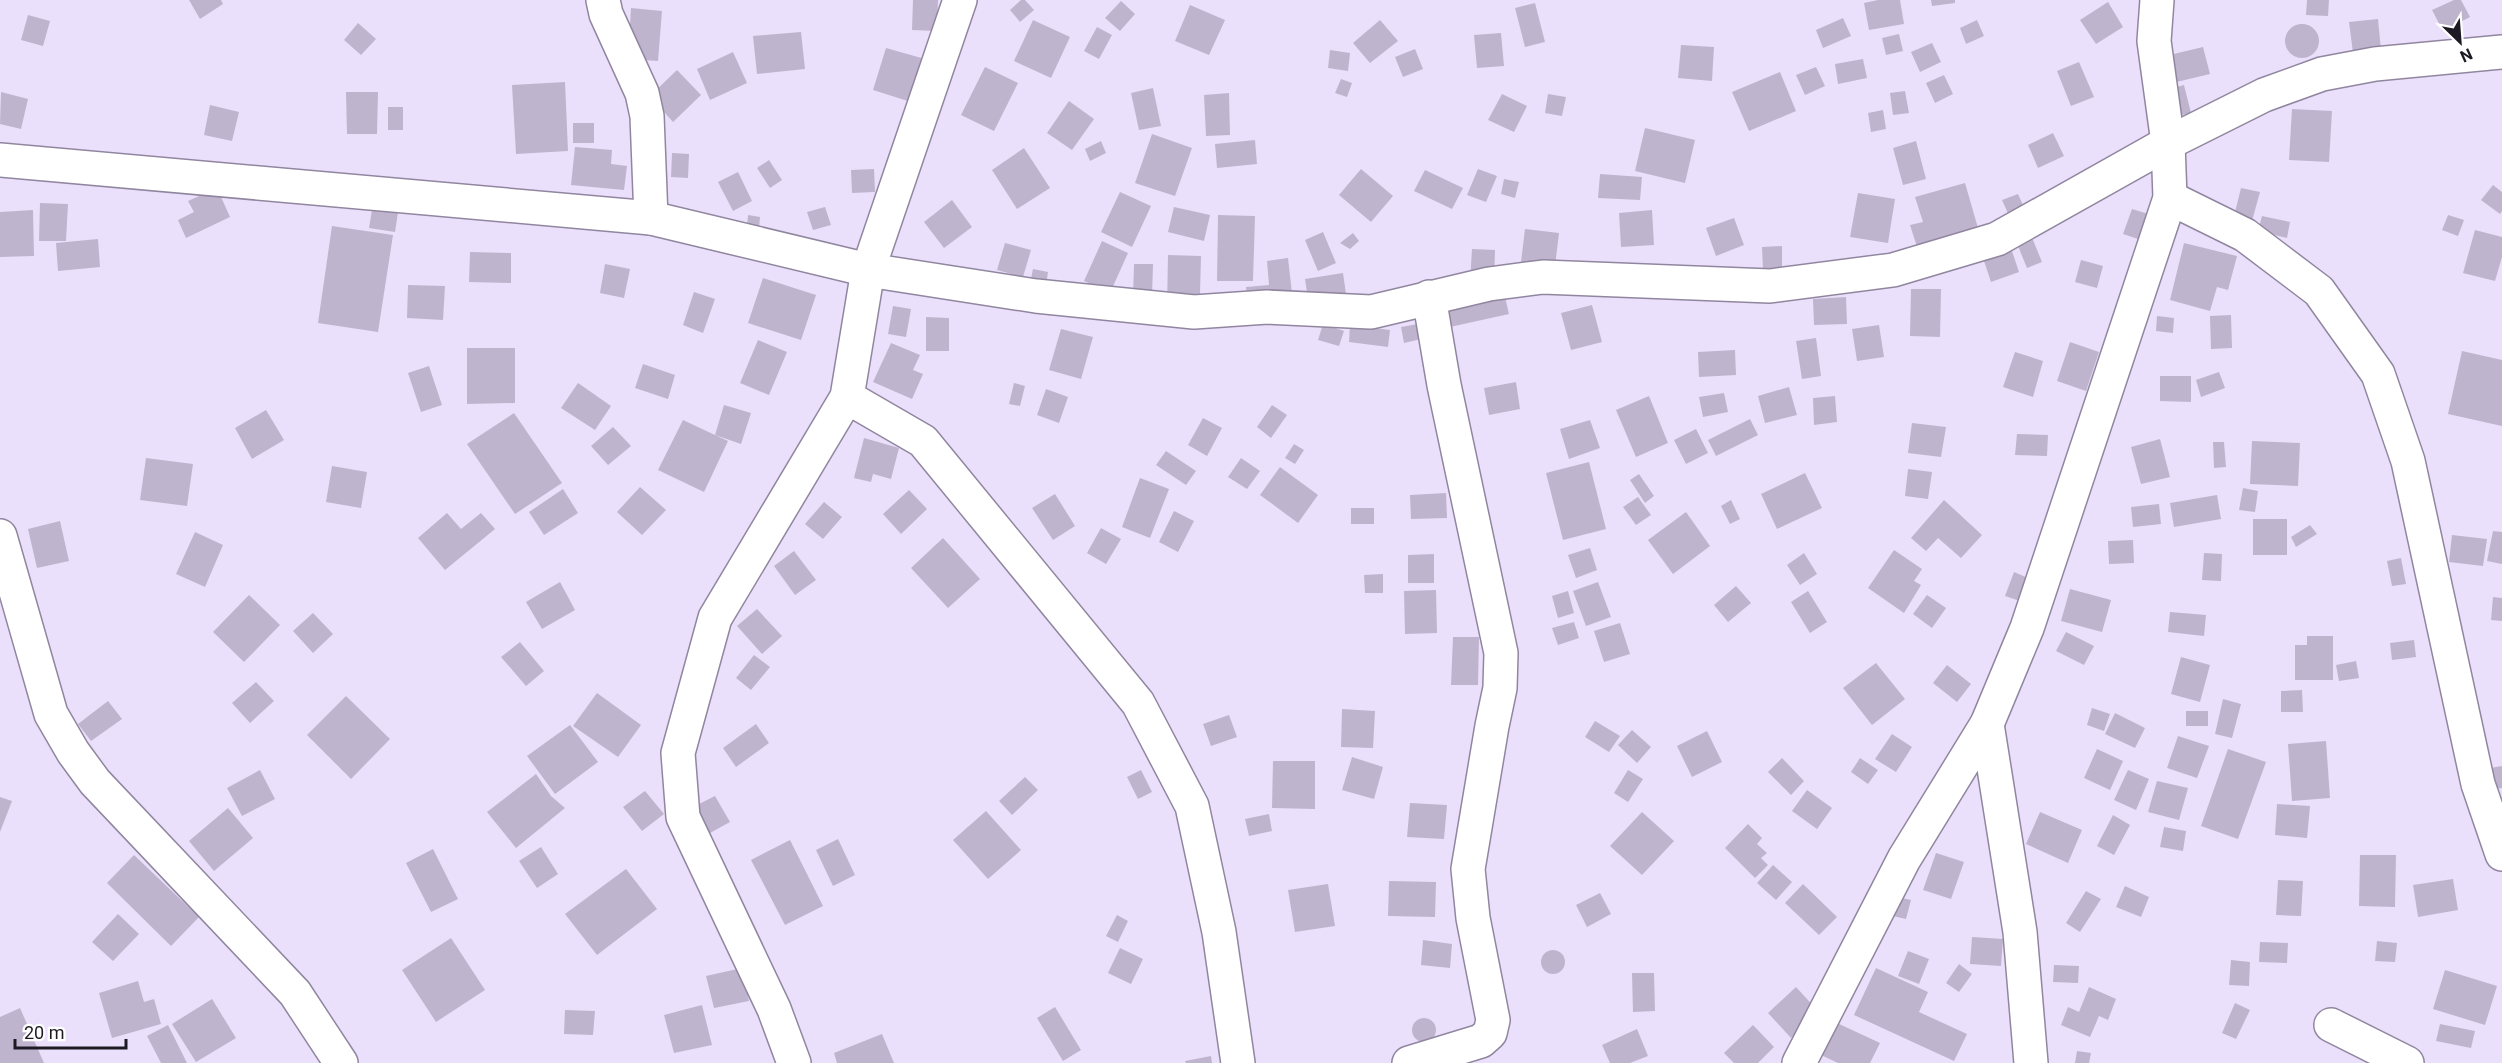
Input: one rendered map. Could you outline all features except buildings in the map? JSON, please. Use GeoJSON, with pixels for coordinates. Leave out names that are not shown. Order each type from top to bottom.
{"type":"FeatureCollection","features":[{"type":"Feature","properties":{"kind":"street"},"geometry":{"type":"LineString","coordinates":[[603,0],[606,14],[642,93],[647,116],[651,218]]}},
{"type":"Feature","properties":{"kind":"street"},"geometry":{"type":"LineString","coordinates":[[794,1063],[774,1009],[683,817],[678,753],[715,618],[848,397],[868,270],[960,0]]}},
{"type":"Feature","properties":{"kind":"street"},"geometry":{"type":"LineString","coordinates":[[1799,1063],[1904,859],[1987,724],[2027,628],[2170,198],[2168,143],[2154,41],[2157,0]]}},
{"type":"Feature","properties":{"kind":"street"},"geometry":{"type":"LineString","coordinates":[[0,160],[651,218],[868,270],[1036,296],[1194,312],[1267,307],[1371,312],[1489,284],[1543,277],[1770,286],[1893,270],[1997,239],[2168,143],[2264,95],[2322,74],[2375,63],[2502,52]]}},
{"type":"Feature","properties":{"kind":"street"},"geometry":{"type":"LineString","coordinates":[[2170,198],[2245,235],[2319,291],[2378,374],[2408,461],[2478,784],[2502,854]]}},
{"type":"Feature","properties":{"kind":"street"},"geometry":{"type":"LineString","coordinates":[[1408,1063],[1481,1041],[1490,1033],[1493,1020],[1473,918],[1468,869],[1500,688],[1501,653],[1444,385],[1429,297]]}},
{"type":"Feature","properties":{"kind":"street"},"geometry":{"type":"LineString","coordinates":[[848,397],[923,441],[1138,703],[1192,806],[1219,932],[1238,1063]]}},
{"type":"Feature","properties":{"kind":"street"},"geometry":{"type":"LineString","coordinates":[[0,536],[51,714],[73,752],[95,782],[295,993],[341,1063]]}},
{"type":"Feature","properties":{"kind":"street"},"geometry":{"type":"LineString","coordinates":[[1987,724],[2020,932],[2031,1063]]}},
{"type":"Feature","properties":{"kind":"street"},"geometry":{"type":"LineString","coordinates":[[2331,1025],[2407,1063]]}}]}
